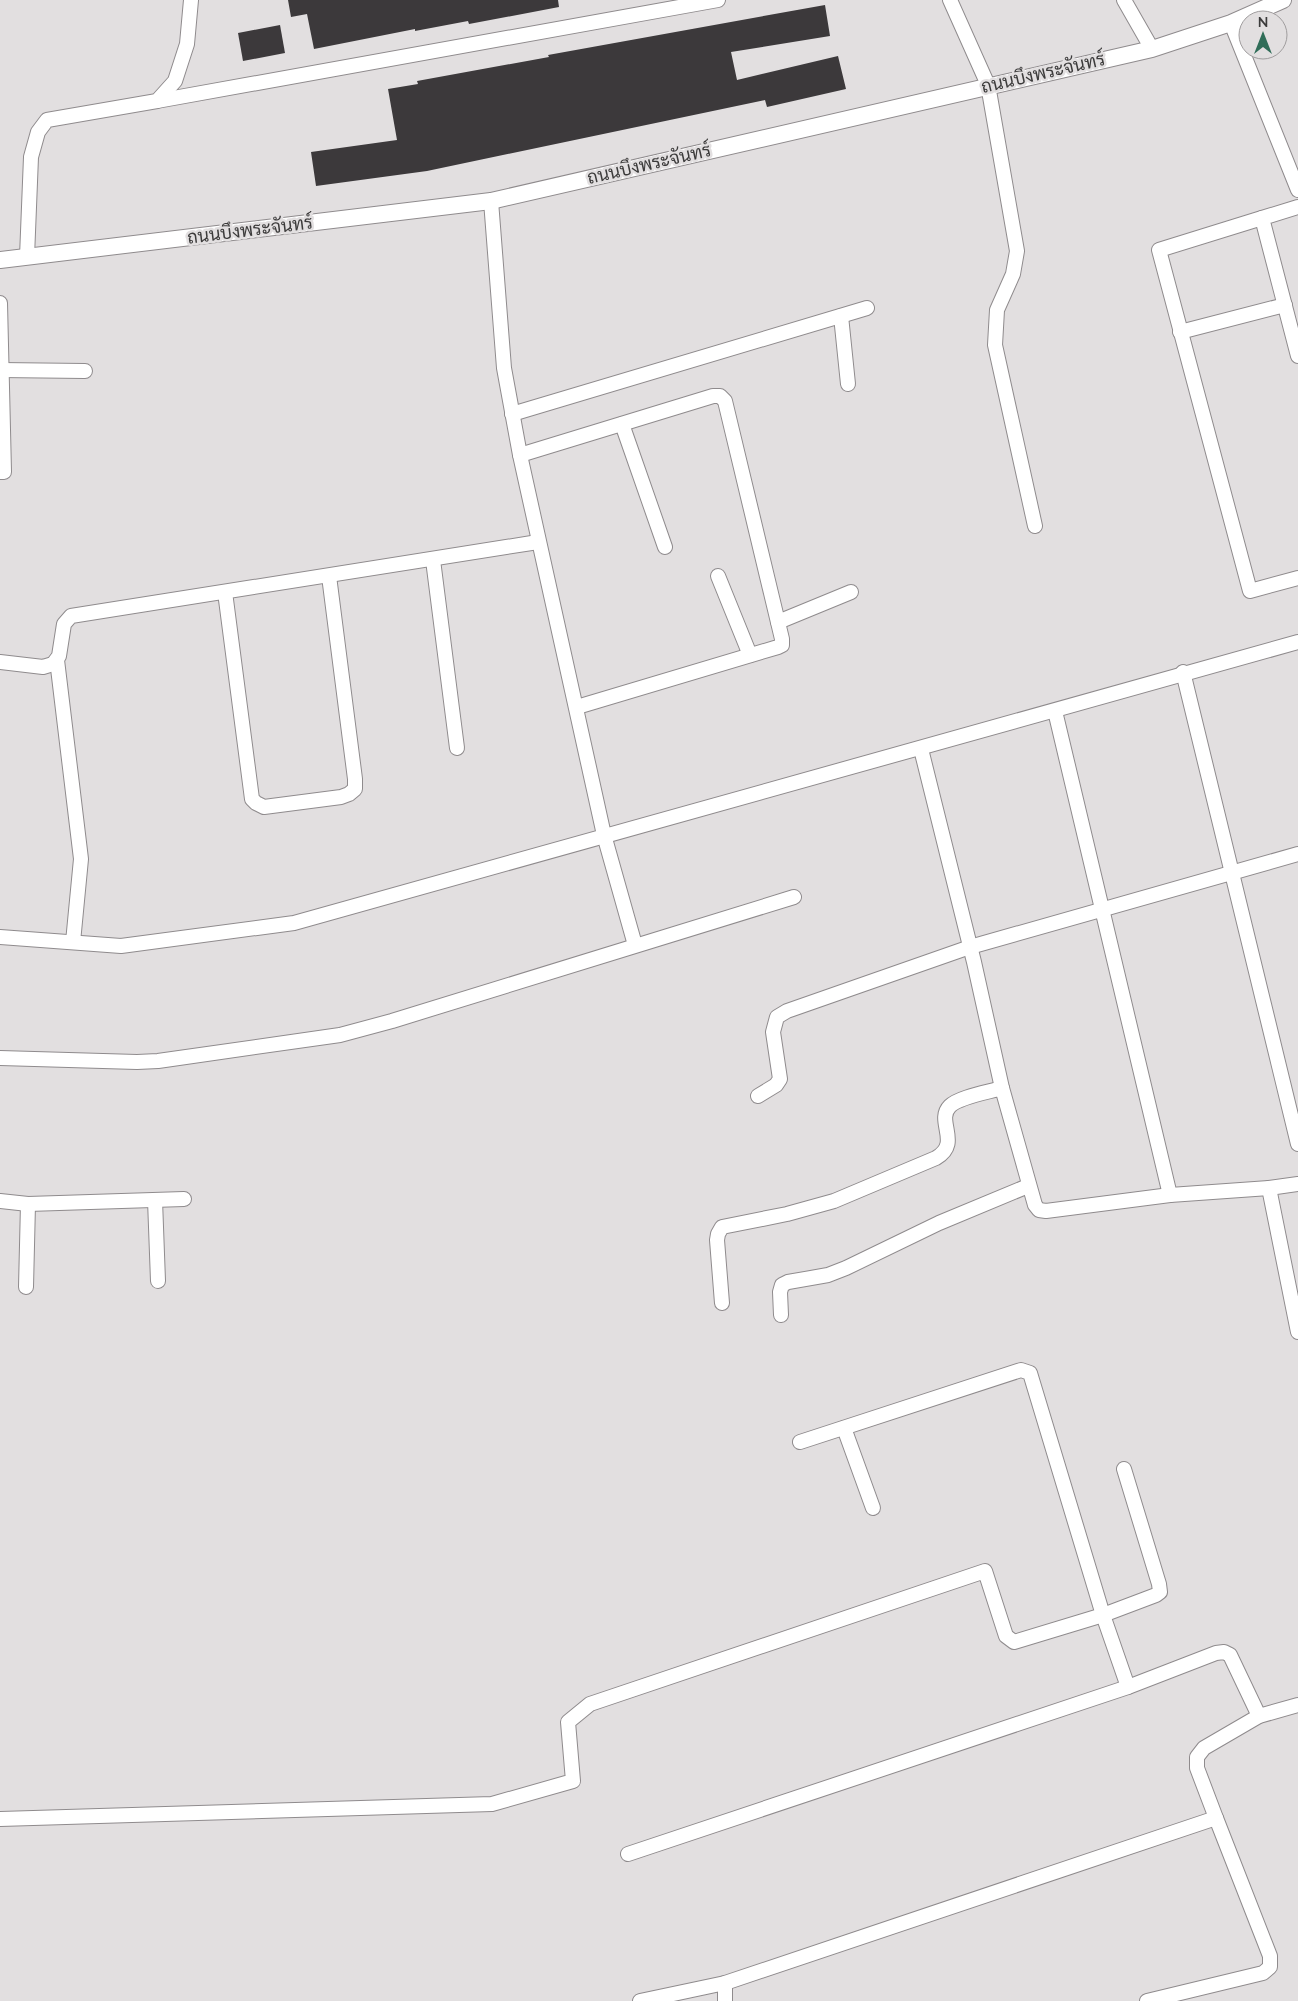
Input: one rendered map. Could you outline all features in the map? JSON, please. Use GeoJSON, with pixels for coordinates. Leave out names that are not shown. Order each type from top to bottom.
{"type":"FeatureCollection","features":[{"type":"Feature","properties":{"kind":"street"},"geometry":{"type":"LineString","coordinates":[[157,100],[175,82],[187,44],[191,0]]}},
{"type":"Feature","properties":{"kind":"street"},"geometry":{"type":"LineString","coordinates":[[27,257],[31,157],[38,132],[47,120],[718,0]]}},
{"type":"Feature","properties":{"kind":"street"},"geometry":{"type":"LineString","coordinates":[[950,0],[988,85],[1017,251],[1012,274],[997,310],[995,345],[1035,526]]}},
{"type":"Feature","properties":{"kind":"street"},"geometry":{"type":"LineString","coordinates":[[1124,0],[1152,49]]}},
{"type":"Feature","properties":{"kind":"street","name":"ถนนบึงพระจันทร์"},"geometry":{"type":"LineString","coordinates":[[0,260],[491,201],[988,85],[1152,49],[1231,23],[1283,0]]}},
{"type":"Feature","properties":{"kind":"street"},"geometry":{"type":"LineString","coordinates":[[1231,23],[1298,190]]}},
{"type":"Feature","properties":{"kind":"street"},"geometry":{"type":"LineString","coordinates":[[491,201],[504,368],[512,414],[538,542],[577,707],[604,835],[635,944]]}},
{"type":"Feature","properties":{"kind":"street"},"geometry":{"type":"LineString","coordinates":[[1298,207],[1159,250],[1250,591],[1298,578]]}},
{"type":"Feature","properties":{"kind":"street"},"geometry":{"type":"LineString","coordinates":[[1262,218],[1298,356]]}},
{"type":"Feature","properties":{"kind":"street"},"geometry":{"type":"LineString","coordinates":[[0,303],[4,472],[0,472]]}},
{"type":"Feature","properties":{"kind":"street"},"geometry":{"type":"LineString","coordinates":[[1180,332],[1285,305]]}},
{"type":"Feature","properties":{"kind":"street"},"geometry":{"type":"LineString","coordinates":[[512,414],[867,308]]}},
{"type":"Feature","properties":{"kind":"street"},"geometry":{"type":"LineString","coordinates":[[841,316],[848,384]]}},
{"type":"Feature","properties":{"kind":"street"},"geometry":{"type":"LineString","coordinates":[[1,370],[85,371]]}},
{"type":"Feature","properties":{"kind":"street"},"geometry":{"type":"LineString","coordinates":[[520,455],[713,396],[720,396],[725,401],[778,622],[782,645],[577,707]]}},
{"type":"Feature","properties":{"kind":"street"},"geometry":{"type":"LineString","coordinates":[[622,424],[665,547]]}},
{"type":"Feature","properties":{"kind":"street"},"geometry":{"type":"LineString","coordinates":[[0,662],[43,667],[53,664],[59,656],[64,624],[71,616],[538,542]]}},
{"type":"Feature","properties":{"kind":"street"},"geometry":{"type":"LineString","coordinates":[[433,560],[457,748]]}},
{"type":"Feature","properties":{"kind":"street"},"geometry":{"type":"LineString","coordinates":[[225,592],[252,798],[256,803],[264,807],[341,797],[355,789],[355,779],[329,576]]}},
{"type":"Feature","properties":{"kind":"street"},"geometry":{"type":"LineString","coordinates":[[718,576],[750,655]]}},
{"type":"Feature","properties":{"kind":"street"},"geometry":{"type":"LineString","coordinates":[[778,622],[851,592]]}},
{"type":"Feature","properties":{"kind":"street"},"geometry":{"type":"LineString","coordinates":[[0,937],[129,945],[294,923],[604,835],[1055,711],[1184,672],[1298,642]]}},
{"type":"Feature","properties":{"kind":"street"},"geometry":{"type":"LineString","coordinates":[[57,660],[81,859],[73,942]]}},
{"type":"Feature","properties":{"kind":"street"},"geometry":{"type":"LineString","coordinates":[[1184,672],[1298,1144]]}},
{"type":"Feature","properties":{"kind":"street"},"geometry":{"type":"LineString","coordinates":[[1055,711],[1104,910],[1170,1195]]}},
{"type":"Feature","properties":{"kind":"street"},"geometry":{"type":"LineString","coordinates":[[921,748],[970,947],[1002,1088],[1028,1186],[1035,1205],[1039,1210],[1046,1211],[1170,1195],[1269,1188],[1298,1184]]}},
{"type":"Feature","properties":{"kind":"street"},"geometry":{"type":"LineString","coordinates":[[758,1096],[776,1085],[780,1079],[773,1032],[778,1017],[787,1011],[970,947],[1298,854]]}},
{"type":"Feature","properties":{"kind":"street"},"geometry":{"type":"LineString","coordinates":[[0,1058],[137,1062],[340,1035],[392,1021],[635,944],[794,897]]}},
{"type":"Feature","properties":{"kind":"street"},"geometry":{"type":"LineString","coordinates":[[722,1303],[717,1240],[722,1227],[787,1214],[834,1201],[936,1158],[946,1153],[948,1146],[946,1114],[950,1106],[959,1101],[1002,1088]]}},
{"type":"Feature","properties":{"kind":"street"},"geometry":{"type":"LineString","coordinates":[[781,1315],[780,1292],[782,1285],[846,1268],[939,1223],[1028,1186]]}},
{"type":"Feature","properties":{"kind":"street"},"geometry":{"type":"LineString","coordinates":[[1269,1188],[1298,1332]]}},
{"type":"Feature","properties":{"kind":"street"},"geometry":{"type":"LineString","coordinates":[[155,1200],[158,1281]]}},
{"type":"Feature","properties":{"kind":"street"},"geometry":{"type":"LineString","coordinates":[[0,1201],[28,1204],[184,1200]]}},
{"type":"Feature","properties":{"kind":"street"},"geometry":{"type":"LineString","coordinates":[[26,1287],[28,1204]]}},
{"type":"Feature","properties":{"kind":"street"},"geometry":{"type":"LineString","coordinates":[[800,1442],[1021,1370],[1030,1373],[1103,1615],[1128,1687]]}},
{"type":"Feature","properties":{"kind":"street"},"geometry":{"type":"LineString","coordinates":[[844,1428],[873,1508]]}},
{"type":"Feature","properties":{"kind":"street"},"geometry":{"type":"LineString","coordinates":[[0,1818],[492,1804],[573,1782],[568,1722],[590,1704],[985,1571],[1006,1636],[1014,1642],[1103,1615],[1156,1595],[1160,1592],[1124,1469]]}},
{"type":"Feature","properties":{"kind":"street"},"geometry":{"type":"LineString","coordinates":[[628,1854],[1128,1687],[1216,1653],[1224,1652],[1230,1655],[1260,1716]]}},
{"type":"Feature","properties":{"kind":"street"},"geometry":{"type":"LineString","coordinates":[[1147,2001],[1263,1973],[1270,1967],[1270,1956],[1197,1768],[1197,1757],[1204,1748],[1260,1716],[1298,1705]]}},
{"type":"Feature","properties":{"kind":"street"},"geometry":{"type":"LineString","coordinates":[[640,2001],[725,1983],[1216,1818]]}},
{"type":"Feature","properties":{"kind":"street"},"geometry":{"type":"LineString","coordinates":[[725,1983],[725,2001]]}},
{"type":"Feature","properties":{"kind":"building"},"geometry":{"type":"Polygon","coordinates":[[[288,0],[558,0],[559,7],[469,24],[468,21],[415,31],[415,29],[314,49],[307,14],[291,17],[288,0]]]}},
{"type":"Feature","properties":{"kind":"building"},"geometry":{"type":"Polygon","coordinates":[[[825,5],[830,36],[731,52],[737,80],[838,56],[846,89],[767,107],[765,100],[427,171],[316,186],[311,152],[397,140],[388,89],[418,84],[417,81],[549,57],[548,55],[825,5]]]}},
{"type":"Feature","properties":{"kind":"building"},"geometry":{"type":"Polygon","coordinates":[[[280,25],[285,53],[243,61],[238,33],[280,25]]]}}]}
